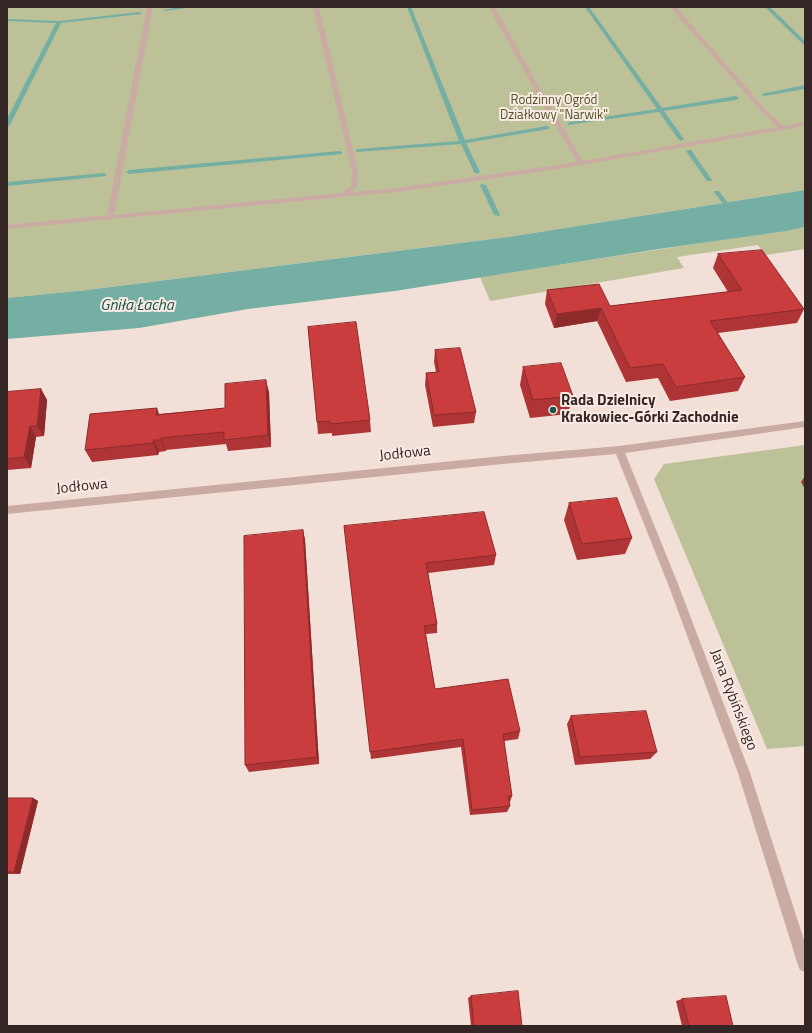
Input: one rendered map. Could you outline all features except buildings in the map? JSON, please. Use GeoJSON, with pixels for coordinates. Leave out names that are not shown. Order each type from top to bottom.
{"type":"FeatureCollection","features":[{"type":"Feature","properties":{"kind":"street"},"geometry":{"type":"LineString","coordinates":[[110,217],[150,7]]}},
{"type":"Feature","properties":{"kind":"street"},"geometry":{"type":"LineString","coordinates":[[316,7],[355,171],[354,186],[344,194]]}},
{"type":"Feature","properties":{"kind":"street"},"geometry":{"type":"LineString","coordinates":[[492,7],[532,80],[581,163]]}},
{"type":"Feature","properties":{"kind":"street"},"geometry":{"type":"LineString","coordinates":[[674,7],[764,111],[782,128]]}},
{"type":"Feature","properties":{"kind":"street"},"geometry":{"type":"LineString","coordinates":[[7,227],[396,190],[581,163],[805,124]]}},
{"type":"Feature","properties":{"kind":"street","name":"Jodłowa"},"geometry":{"type":"LineString","coordinates":[[7,510],[503,460],[619,450],[805,424]]}},
{"type":"Feature","properties":{"kind":"street","name":"Jana Rybińskiego"},"geometry":{"type":"LineString","coordinates":[[619,450],[744,773],[805,965]]}},
{"type":"Feature","properties":{"kind":"green space","name":"Rodzinny Ogród Działkowy \"Narwik\""},"geometry":{"type":"Polygon","coordinates":[[[7,7],[805,7],[805,190],[508,237],[87,290],[7,298],[7,7]]]}},
{"type":"Feature","properties":{"kind":"green space"},"geometry":{"type":"Polygon","coordinates":[[[805,227],[805,249],[766,255],[758,245],[677,257],[684,268],[490,301],[480,277],[805,227]]]}},
{"type":"Feature","properties":{"kind":"green space"},"geometry":{"type":"Polygon","coordinates":[[[805,445],[805,746],[767,749],[654,479],[664,464],[805,445]]]}},
{"type":"Feature","properties":{"kind":"water","name":"Gniła Łacha"},"geometry":{"type":"Polygon","coordinates":[[[805,190],[805,227],[786,231],[659,249],[395,291],[248,309],[139,328],[7,339],[7,298],[87,290],[508,237],[805,190]]]}},
{"type":"Feature","properties":{"kind":"waterway"},"geometry":{"type":"LineString","coordinates":[[165,10],[191,7]]}},
{"type":"Feature","properties":{"kind":"waterway"},"geometry":{"type":"LineString","coordinates":[[409,7],[463,142]]}},
{"type":"Feature","properties":{"kind":"waterway"},"geometry":{"type":"LineString","coordinates":[[587,7],[660,110]]}},
{"type":"Feature","properties":{"kind":"waterway"},"geometry":{"type":"LineString","coordinates":[[767,7],[805,44]]}},
{"type":"Feature","properties":{"kind":"waterway"},"geometry":{"type":"LineString","coordinates":[[59,22],[139,13]]}},
{"type":"Feature","properties":{"kind":"waterway"},"geometry":{"type":"LineString","coordinates":[[7,20],[59,22]]}},
{"type":"Feature","properties":{"kind":"waterway"},"geometry":{"type":"LineString","coordinates":[[7,125],[59,22]]}},
{"type":"Feature","properties":{"kind":"waterway"},"geometry":{"type":"LineString","coordinates":[[764,94],[805,87]]}},
{"type":"Feature","properties":{"kind":"waterway"},"geometry":{"type":"LineString","coordinates":[[660,110],[736,98]]}},
{"type":"Feature","properties":{"kind":"waterway"},"geometry":{"type":"LineString","coordinates":[[570,124],[660,110]]}},
{"type":"Feature","properties":{"kind":"waterway"},"geometry":{"type":"LineString","coordinates":[[660,110],[681,139]]}},
{"type":"Feature","properties":{"kind":"waterway"},"geometry":{"type":"LineString","coordinates":[[463,142],[547,128]]}},
{"type":"Feature","properties":{"kind":"waterway"},"geometry":{"type":"LineString","coordinates":[[358,151],[463,142]]}},
{"type":"Feature","properties":{"kind":"waterway"},"geometry":{"type":"LineString","coordinates":[[463,142],[477,172]]}},
{"type":"Feature","properties":{"kind":"waterway"},"geometry":{"type":"LineString","coordinates":[[689,151],[709,180]]}},
{"type":"Feature","properties":{"kind":"waterway"},"geometry":{"type":"LineString","coordinates":[[129,172],[340,153]]}},
{"type":"Feature","properties":{"kind":"waterway"},"geometry":{"type":"LineString","coordinates":[[7,184],[104,175]]}},
{"type":"Feature","properties":{"kind":"waterway"},"geometry":{"type":"LineString","coordinates":[[483,185],[497,215]]}},
{"type":"Feature","properties":{"kind":"waterway"},"geometry":{"type":"LineString","coordinates":[[717,192],[725,203]]}},
{"type":"Feature","properties":{"kind":"waterway"},"geometry":{"type":"LineString","coordinates":[[506,232],[508,237]]}},
{"type":"Feature","properties":{"kind":"place","name":"Rada Dzielnicy Krakowiec-Górki Zachodnie"},"geometry":{"type":"Point","coordinates":[553,410]}}]}
